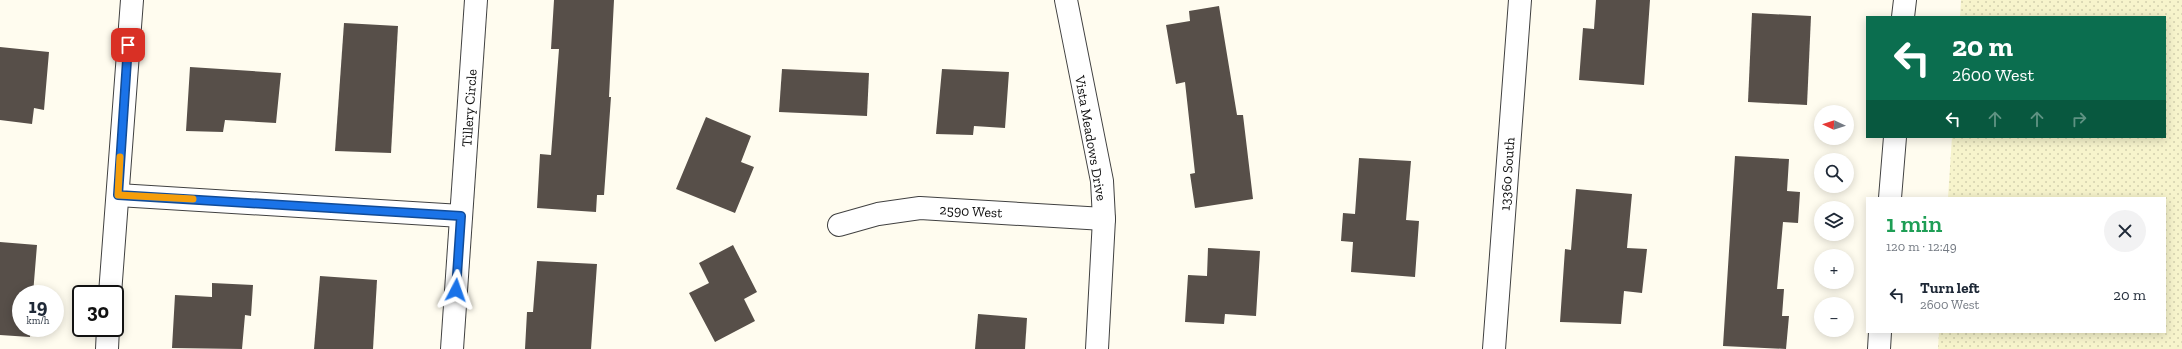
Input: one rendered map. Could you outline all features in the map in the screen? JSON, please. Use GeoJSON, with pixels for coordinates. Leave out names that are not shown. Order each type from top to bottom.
{"type":"FeatureCollection","features":[{"type":"Feature","properties":{"kind":"street"},"geometry":{"type":"LineString","coordinates":[[111,285],[132,0]]}},
{"type":"Feature","properties":{"kind":"street","name":"Tillery Circle"},"geometry":{"type":"LineString","coordinates":[[452,349],[476,0]]}},
{"type":"Feature","properties":{"kind":"street","name":"Vista Meadows Drive"},"geometry":{"type":"LineString","coordinates":[[1066,0],[1102,181],[1104,219],[1097,349]]}},
{"type":"Feature","properties":{"kind":"street","name":"13360 South"},"geometry":{"type":"LineString","coordinates":[[1494,349],[1520,0]]}},
{"type":"Feature","properties":{"kind":"street"},"geometry":{"type":"LineString","coordinates":[[1903,16],[1905,0]]}},
{"type":"Feature","properties":{"kind":"street"},"geometry":{"type":"LineString","coordinates":[[1890,197],[1895,138]]}},
{"type":"Feature","properties":{"kind":"street"},"geometry":{"type":"LineString","coordinates":[[118,195],[461,216]]}},
{"type":"Feature","properties":{"kind":"street","name":"2590 West"},"geometry":{"type":"LineString","coordinates":[[839,224],[878,214],[920,208],[1104,219]]}},
{"type":"Feature","properties":{"kind":"street"},"geometry":{"type":"LineString","coordinates":[[1879,349],[1880,333]]}},
{"type":"Feature","properties":{"kind":"street"},"geometry":{"type":"LineString","coordinates":[[107,349],[108,337]]}},
{"type":"Feature","properties":{"kind":"shaded area"},"geometry":{"type":"Polygon","coordinates":[[[1961,0],[2182,0],[2182,349],[1938,349],[1939,333],[2166,333],[2166,197],[1948,197],[1952,138],[2166,138],[2166,16],[1960,16],[1961,0]]]}},
{"type":"Feature","properties":{"kind":"building"},"geometry":{"type":"Polygon","coordinates":[[[554,0],[614,0],[609,97],[611,97],[604,195],[597,195],[596,212],[537,208],[540,154],[551,155],[559,49],[551,49],[554,0]]]}},
{"type":"Feature","properties":{"kind":"building"},"geometry":{"type":"Polygon","coordinates":[[[1596,0],[1650,0],[1644,85],[1579,80],[1583,28],[1594,29],[1596,0]]]}},
{"type":"Feature","properties":{"kind":"building"},"geometry":{"type":"Polygon","coordinates":[[[1219,6],[1237,115],[1243,115],[1253,199],[1195,208],[1190,174],[1195,173],[1185,82],[1176,84],[1166,25],[1190,21],[1189,11],[1219,6]]]}},
{"type":"Feature","properties":{"kind":"building"},"geometry":{"type":"Polygon","coordinates":[[[1752,13],[1811,16],[1807,105],[1748,102],[1752,13]]]}},
{"type":"Feature","properties":{"kind":"building"},"geometry":{"type":"Polygon","coordinates":[[[344,23],[398,26],[391,153],[335,151],[344,23]]]}},
{"type":"Feature","properties":{"kind":"building"},"geometry":{"type":"Polygon","coordinates":[[[0,47],[49,52],[44,110],[34,108],[32,124],[0,120],[0,47]]]}},
{"type":"Feature","properties":{"kind":"building"},"geometry":{"type":"Polygon","coordinates":[[[190,67],[281,73],[276,123],[225,120],[223,132],[186,131],[190,67]]]}},
{"type":"Feature","properties":{"kind":"building"},"geometry":{"type":"Polygon","coordinates":[[[782,69],[869,73],[867,116],[779,112],[782,69]]]}},
{"type":"Feature","properties":{"kind":"building"},"geometry":{"type":"Polygon","coordinates":[[[942,69],[1009,72],[1005,128],[974,126],[973,135],[936,134],[942,69]]]}},
{"type":"Feature","properties":{"kind":"building"},"geometry":{"type":"Polygon","coordinates":[[[706,117],[751,136],[741,162],[754,167],[735,213],[676,189],[706,117]]]}},
{"type":"Feature","properties":{"kind":"building"},"geometry":{"type":"Polygon","coordinates":[[[1735,156],[1789,159],[1787,191],[1800,192],[1798,223],[1783,222],[1777,289],[1784,289],[1782,316],[1789,316],[1786,349],[1723,346],[1735,156]]]}},
{"type":"Feature","properties":{"kind":"building"},"geometry":{"type":"Polygon","coordinates":[[[1359,158],[1411,161],[1406,220],[1419,221],[1415,277],[1351,272],[1353,242],[1341,241],[1343,213],[1355,214],[1359,158]]]}},
{"type":"Feature","properties":{"kind":"building"},"geometry":{"type":"Polygon","coordinates":[[[1576,189],[1632,194],[1627,248],[1647,249],[1642,293],[1624,291],[1621,324],[1560,322],[1565,249],[1571,250],[1576,189]]]}},
{"type":"Feature","properties":{"kind":"building"},"geometry":{"type":"Polygon","coordinates":[[[0,242],[37,245],[34,285],[12,285],[12,336],[0,335],[0,242]]]}},
{"type":"Feature","properties":{"kind":"building"},"geometry":{"type":"Polygon","coordinates":[[[733,245],[757,292],[744,299],[755,321],[715,342],[689,293],[709,283],[699,263],[733,245]]]}},
{"type":"Feature","properties":{"kind":"building"},"geometry":{"type":"Polygon","coordinates":[[[1208,248],[1260,251],[1256,316],[1225,314],[1224,324],[1185,322],[1188,275],[1207,276],[1208,248]]]}},
{"type":"Feature","properties":{"kind":"building"},"geometry":{"type":"Polygon","coordinates":[[[537,261],[597,264],[591,349],[525,349],[527,312],[533,312],[537,261]]]}},
{"type":"Feature","properties":{"kind":"building"},"geometry":{"type":"Polygon","coordinates":[[[320,276],[377,280],[373,349],[314,349],[320,276]]]}},
{"type":"Feature","properties":{"kind":"building"},"geometry":{"type":"Polygon","coordinates":[[[212,283],[253,285],[251,316],[245,315],[242,349],[172,348],[175,295],[212,297],[212,283]]]}},
{"type":"Feature","properties":{"kind":"building"},"geometry":{"type":"Polygon","coordinates":[[[978,314],[1027,318],[1025,349],[975,349],[978,314]]]}},
{"type":"Feature","properties":{"kind":"slow traffic"},"geometry":{"type":"LineString","coordinates":[[120,157],[118,195],[193,199]]}},
{"type":"Feature","properties":{"kind":"route"},"geometry":{"type":"LineString","coordinates":[[128,45],[118,195],[461,216],[456,290]]}}]}
